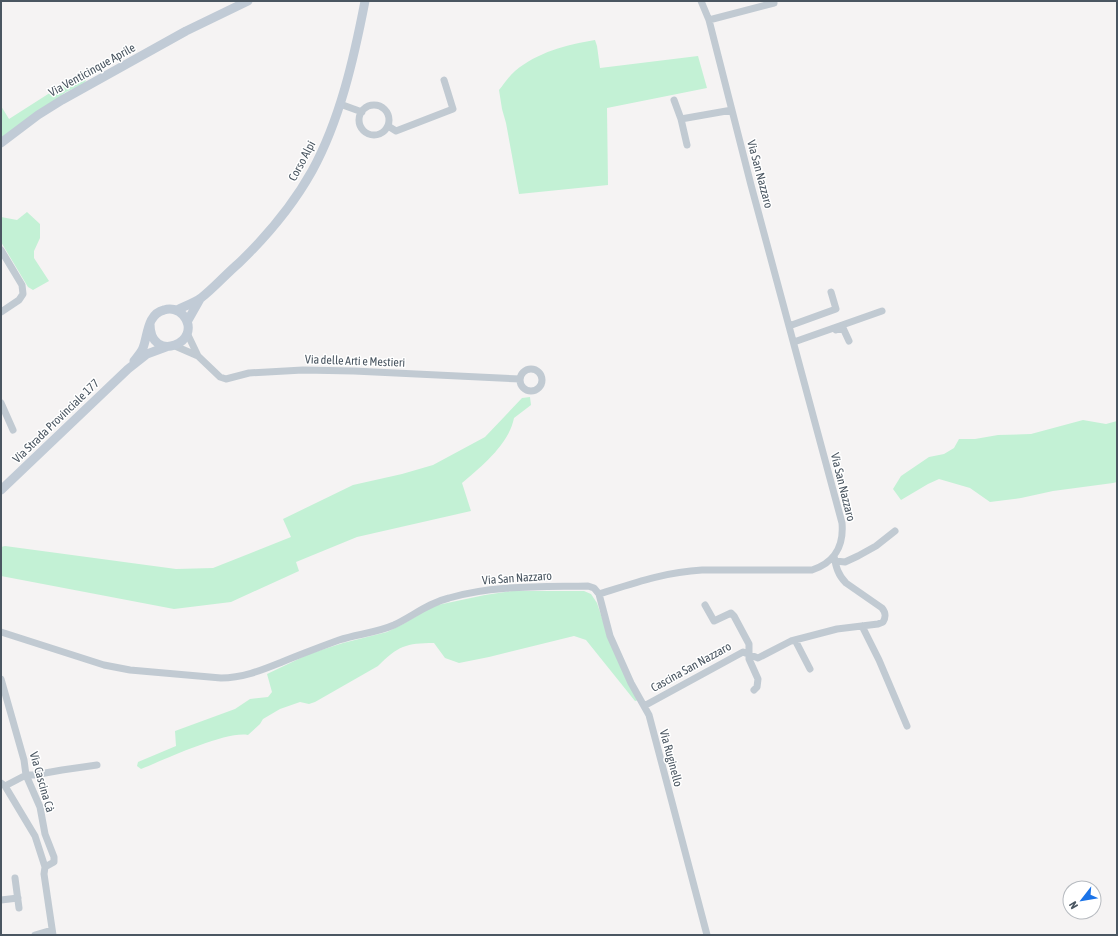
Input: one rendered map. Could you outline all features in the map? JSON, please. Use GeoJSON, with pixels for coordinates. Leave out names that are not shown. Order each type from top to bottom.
{"type":"FeatureCollection","features":[{"type":"Feature","properties":{"kind":"main road","name":"Via Venticinque Aprile"},"geometry":{"type":"LineString","coordinates":[[1,143],[27,123],[56,104],[199,24],[248,1]]}},
{"type":"Feature","properties":{"kind":"main road","name":"Corso Alpi"},"geometry":{"type":"LineString","coordinates":[[187,322],[200,299],[258,243],[275,224],[297,196],[320,155],[346,86],[365,1]]}},
{"type":"Feature","properties":{"kind":"main road","name":"Corso Alpi"},"geometry":{"type":"LineString","coordinates":[[177,310],[200,299]]}},
{"type":"Feature","properties":{"kind":"main road","name":"Via Strada Provinciale 177"},"geometry":{"type":"LineString","coordinates":[[128,368],[142,349],[154,316],[160,311],[168,308],[177,310]]}},
{"type":"Feature","properties":{"kind":"main road"},"geometry":{"type":"LineString","coordinates":[[175,346],[182,342],[187,333],[187,322],[183,315],[177,310]]}},
{"type":"Feature","properties":{"kind":"main road"},"geometry":{"type":"LineString","coordinates":[[150,324],[151,335],[155,341],[166,347]]}},
{"type":"Feature","properties":{"kind":"main road","name":"Via Strada Provinciale 177"},"geometry":{"type":"LineString","coordinates":[[1,490],[128,368],[147,354],[166,347],[175,346]]}},
{"type":"Feature","properties":{"kind":"street","name":"Via San Nazzaro"},"geometry":{"type":"LineString","coordinates":[[701,1],[709,20],[842,523],[842,540],[835,559]]}},
{"type":"Feature","properties":{"kind":"street"},"geometry":{"type":"LineString","coordinates":[[709,20],[774,3]]}},
{"type":"Feature","properties":{"kind":"street"},"geometry":{"type":"LineString","coordinates":[[388,126],[396,131],[453,109],[444,80]]}},
{"type":"Feature","properties":{"kind":"street"},"geometry":{"type":"LineString","coordinates":[[674,100],[687,145]]}},
{"type":"Feature","properties":{"kind":"street"},"geometry":{"type":"LineString","coordinates":[[340,104],[362,112]]}},
{"type":"Feature","properties":{"kind":"street"},"geometry":{"type":"LineString","coordinates":[[370,105],[381,107],[388,115],[389,121],[385,131],[380,134],[369,134],[364,132],[359,122],[359,117],[362,112],[370,105]]}},
{"type":"Feature","properties":{"kind":"street"},"geometry":{"type":"LineString","coordinates":[[681,120],[732,110]]}},
{"type":"Feature","properties":{"kind":"street"},"geometry":{"type":"LineString","coordinates":[[1,250],[22,285],[23,294],[20,300],[1,312]]}},
{"type":"Feature","properties":{"kind":"street"},"geometry":{"type":"LineString","coordinates":[[789,326],[836,309],[831,292]]}},
{"type":"Feature","properties":{"kind":"street"},"geometry":{"type":"LineString","coordinates":[[794,344],[882,311]]}},
{"type":"Feature","properties":{"kind":"street"},"geometry":{"type":"LineString","coordinates":[[794,344],[843,328],[849,341]]}},
{"type":"Feature","properties":{"kind":"street","name":"Via delle Arti e Mestieri"},"geometry":{"type":"LineString","coordinates":[[187,333],[198,356]]}},
{"type":"Feature","properties":{"kind":"street","name":"Via delle Arti e Mestieri"},"geometry":{"type":"LineString","coordinates":[[175,346],[198,356],[220,377],[226,379],[249,373],[303,370],[520,379]]}},
{"type":"Feature","properties":{"kind":"street"},"geometry":{"type":"LineString","coordinates":[[1,403],[13,430]]}},
{"type":"Feature","properties":{"kind":"street"},"geometry":{"type":"LineString","coordinates":[[599,594],[662,574],[684,571],[812,570],[835,559],[845,562],[858,556],[876,546],[895,531]]}},
{"type":"Feature","properties":{"kind":"street"},"geometry":{"type":"LineString","coordinates":[[810,669],[793,641],[837,629],[878,624],[883,622],[885,616],[885,612],[882,608],[846,583],[838,574],[835,559]]}},
{"type":"Feature","properties":{"kind":"street","name":"Via San Nazzaro"},"geometry":{"type":"LineString","coordinates":[[1,632],[104,665],[130,670],[233,678],[250,674],[341,639],[379,631],[408,618],[431,604],[462,595],[512,588],[588,586],[594,588],[599,594]]}},
{"type":"Feature","properties":{"kind":"street","name":"Via Ruginello"},"geometry":{"type":"LineString","coordinates":[[599,594],[610,636],[631,683],[648,715],[707,935]]}},
{"type":"Feature","properties":{"kind":"street","name":"Cascina San Nazzaro"},"geometry":{"type":"LineString","coordinates":[[705,605],[714,621],[732,613],[734,616],[749,644],[750,659],[758,678],[757,687],[754,690]]}},
{"type":"Feature","properties":{"kind":"street"},"geometry":{"type":"LineString","coordinates":[[862,626],[907,726]]}},
{"type":"Feature","properties":{"kind":"street","name":"Cascina San Nazzaro"},"geometry":{"type":"LineString","coordinates":[[644,706],[739,653],[743,652],[758,658],[793,641]]}},
{"type":"Feature","properties":{"kind":"street","name":"Via Cascina Cà"},"geometry":{"type":"LineString","coordinates":[[1,679],[24,760],[26,775],[40,807],[45,834],[54,857],[54,862],[45,867],[44,880],[52,933]]}},
{"type":"Feature","properties":{"kind":"street"},"geometry":{"type":"LineString","coordinates":[[45,867],[35,836],[3,785],[26,775],[97,765]]}},
{"type":"Feature","properties":{"kind":"street"},"geometry":{"type":"LineString","coordinates":[[62,770],[72,773],[82,772]]}},
{"type":"Feature","properties":{"kind":"street"},"geometry":{"type":"LineString","coordinates":[[15,878],[19,908]]}},
{"type":"Feature","properties":{"kind":"street"},"geometry":{"type":"LineString","coordinates":[[1,900],[18,898]]}},
{"type":"Feature","properties":{"kind":"street"},"geometry":{"type":"LineString","coordinates":[[35,935],[52,933]]}},
{"type":"Feature","properties":{"kind":"green space"},"geometry":{"type":"Polygon","coordinates":[[[595,40],[600,68],[698,56],[707,88],[607,108],[608,185],[519,194],[499,90],[513,73],[533,59],[553,50],[595,40]]]}},
{"type":"Feature","properties":{"kind":"green space"},"geometry":{"type":"Polygon","coordinates":[[[81,73],[86,81],[82,85],[66,92],[1,139],[1,106],[9,119],[81,73]]]}},
{"type":"Feature","properties":{"kind":"green space"},"geometry":{"type":"Polygon","coordinates":[[[27,212],[40,224],[40,238],[34,251],[34,258],[49,281],[33,290],[28,287],[1,242],[1,217],[17,220],[27,212]]]}},
{"type":"Feature","properties":{"kind":"green space"},"geometry":{"type":"Polygon","coordinates":[[[530,397],[531,405],[514,418],[511,428],[500,446],[462,483],[471,511],[357,537],[296,562],[299,571],[231,602],[174,609],[1,576],[1,547],[5,546],[176,569],[213,568],[291,537],[283,519],[353,485],[402,474],[433,465],[485,437],[522,398],[530,397]]]}},
{"type":"Feature","properties":{"kind":"green space"},"geometry":{"type":"Polygon","coordinates":[[[1083,420],[1106,424],[1117,421],[1117,482],[990,502],[970,488],[939,479],[901,500],[893,489],[901,476],[929,457],[944,454],[954,448],[959,439],[975,439],[998,435],[1031,434],[1083,420]]]}},
{"type":"Feature","properties":{"kind":"green space"},"geometry":{"type":"Polygon","coordinates":[[[512,591],[584,591],[591,594],[597,603],[603,621],[639,700],[635,701],[586,640],[574,636],[459,663],[445,658],[434,643],[416,644],[397,650],[378,666],[315,702],[309,704],[300,702],[280,709],[263,719],[260,724],[248,735],[225,737],[179,753],[141,769],[137,766],[138,762],[176,746],[175,731],[235,709],[250,699],[268,697],[272,692],[267,674],[309,654],[343,643],[387,632],[433,606],[512,591]]]}}]}
